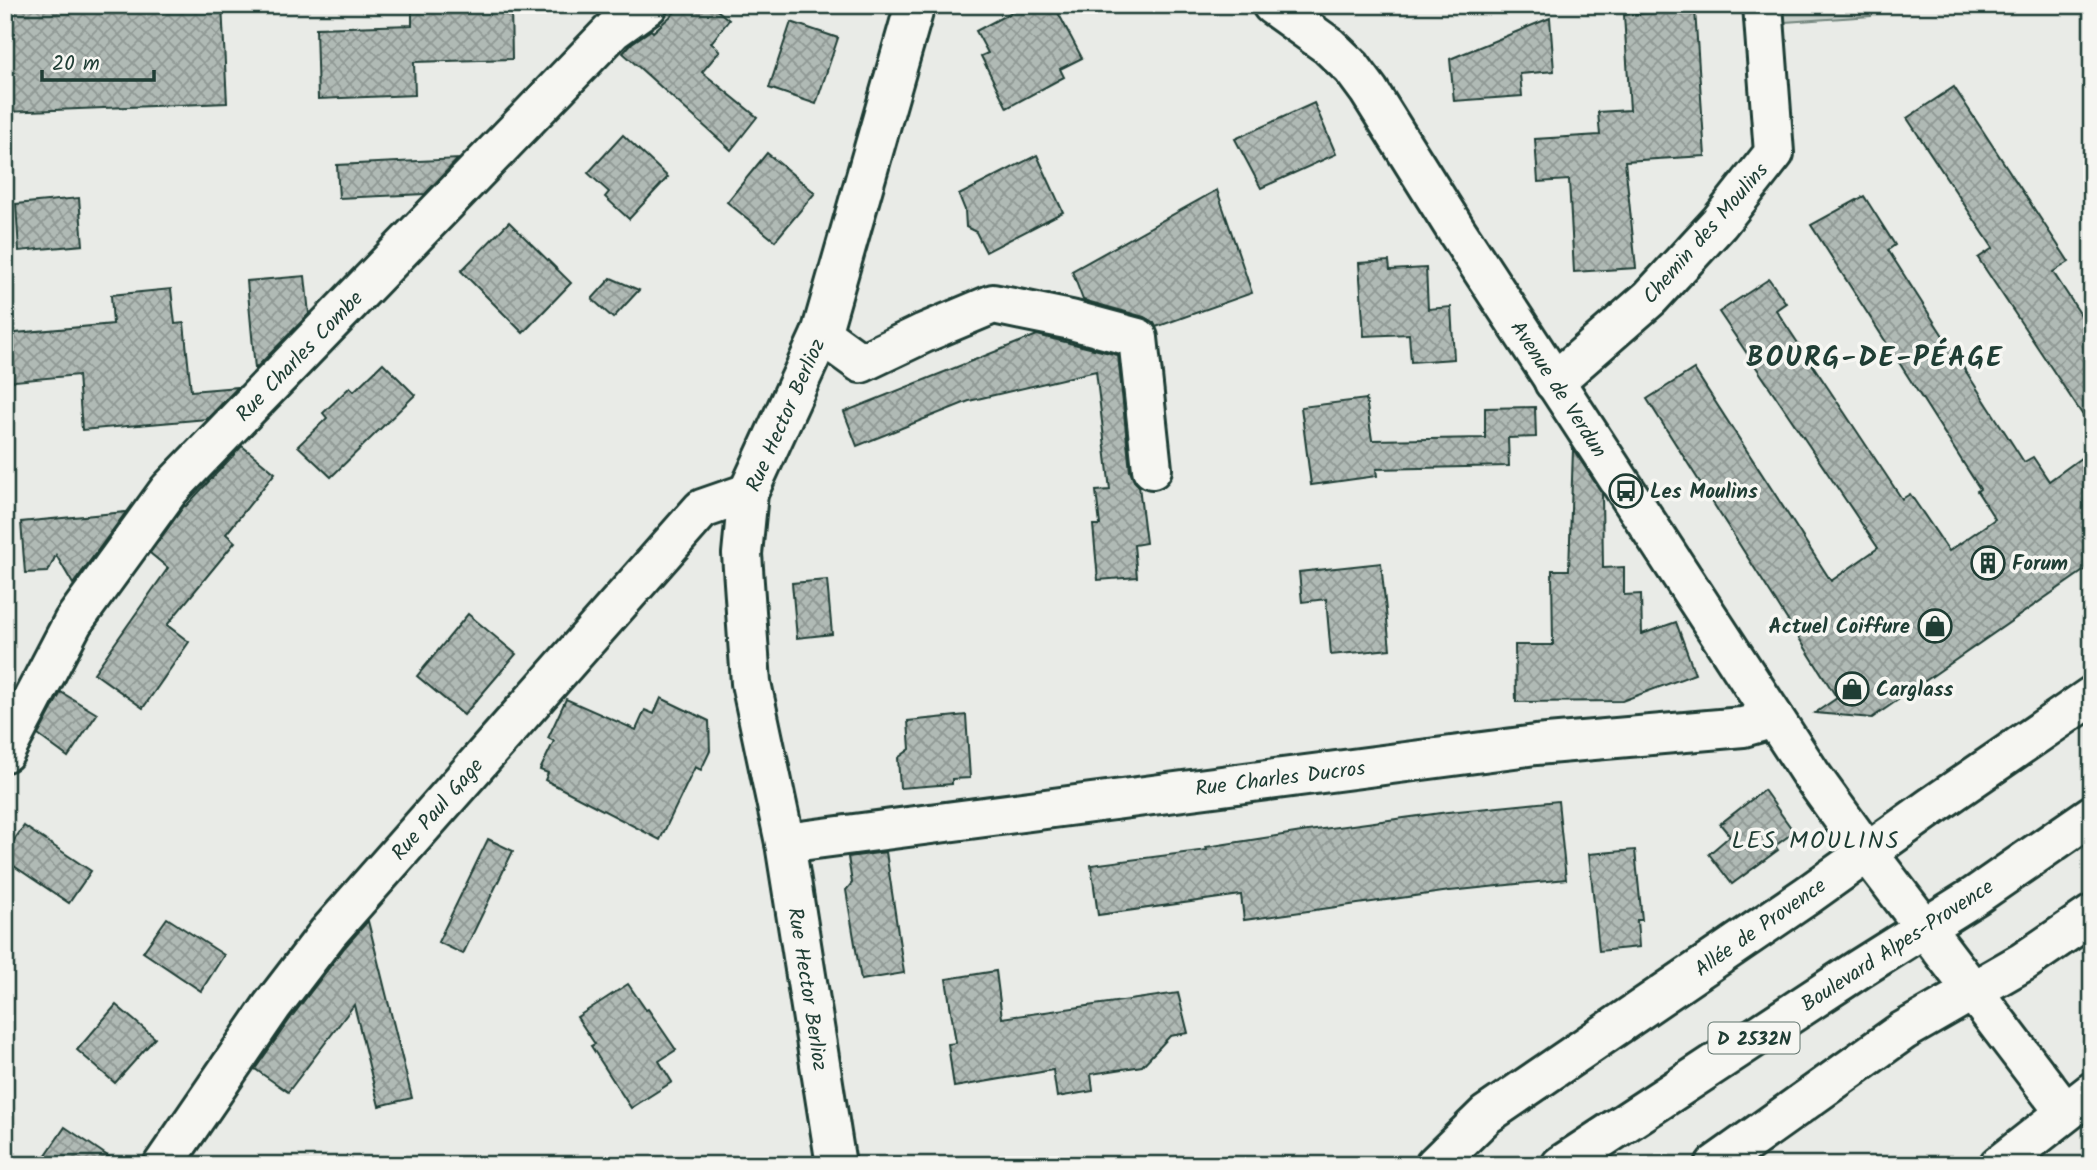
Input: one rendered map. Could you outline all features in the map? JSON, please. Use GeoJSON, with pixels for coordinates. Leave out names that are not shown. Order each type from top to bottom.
{"type":"FeatureCollection","features":[{"type":"Feature","properties":{"kind":"street","name":"Rue Charles Combe"},"geometry":{"type":"LineString","coordinates":[[5,752],[73,622],[169,490],[613,30],[648,5]]}},
{"type":"Feature","properties":{"kind":"street","name":"Rue Hector Berlioz"},"geometry":{"type":"LineString","coordinates":[[835,1165],[785,843],[751,683],[742,554],[748,493],[821,334],[915,5]]}},
{"type":"Feature","properties":{"kind":"street","name":"Avenue de Verdun"},"geometry":{"type":"LineString","coordinates":[[1272,5],[1329,46],[1352,68],[1369,91],[1456,230],[1810,774],[1972,990]]}},
{"type":"Feature","properties":{"kind":"street","name":"Chemin des Moulins"},"geometry":{"type":"LineString","coordinates":[[1555,382],[1650,298],[1719,223],[1774,153],[1763,5]]}},
{"type":"Feature","properties":{"kind":"street"},"geometry":{"type":"LineString","coordinates":[[821,334],[861,363],[993,304],[1071,320],[1138,338],[1152,469]]}},
{"type":"Feature","properties":{"kind":"street","name":"Rue Paul Gage"},"geometry":{"type":"LineString","coordinates":[[163,1165],[272,1006],[328,933],[702,509],[748,493]]}},
{"type":"Feature","properties":{"kind":"street","name":"Allée de Provence"},"geometry":{"type":"LineString","coordinates":[[1435,1165],[1486,1115],[1808,895],[2092,696]]}},
{"type":"Feature","properties":{"kind":"street","name":"Rue Charles Ducros"},"geometry":{"type":"LineString","coordinates":[[785,843],[1536,745],[1743,727],[1774,718]]}},
{"type":"Feature","properties":{"kind":"street","name":"Boulevard Alpes-Provence"},"geometry":{"type":"LineString","coordinates":[[1561,1165],[1975,896],[2092,815]]}},
{"type":"Feature","properties":{"kind":"street"},"geometry":{"type":"LineString","coordinates":[[1715,1165],[1881,1045],[2023,962],[2092,915]]}},
{"type":"Feature","properties":{"kind":"street"},"geometry":{"type":"LineString","coordinates":[[1972,990],[2078,1102],[1998,1165]]}},
{"type":"Feature","properties":{"kind":"shaded area"},"geometry":{"type":"Polygon","coordinates":[[[1767,5],[1870,5],[1871,16],[1769,23],[1767,5]]]}},
{"type":"Feature","properties":{"kind":"building"},"geometry":{"type":"Polygon","coordinates":[[[5,5],[222,5],[227,103],[5,112],[5,5]]]}},
{"type":"Feature","properties":{"kind":"building"},"geometry":{"type":"Polygon","coordinates":[[[412,5],[511,5],[512,59],[414,62],[415,95],[318,99],[316,28],[412,25],[412,5]]]}},
{"type":"Feature","properties":{"kind":"building"},"geometry":{"type":"Polygon","coordinates":[[[683,5],[711,5],[729,20],[711,43],[720,51],[702,72],[757,117],[731,150],[623,53],[632,43],[651,30],[653,32],[683,5]]]}},
{"type":"Feature","properties":{"kind":"building"},"geometry":{"type":"Polygon","coordinates":[[[1025,5],[1054,5],[1082,58],[1060,69],[1064,77],[1007,108],[981,56],[988,53],[976,31],[1025,5]]]}},
{"type":"Feature","properties":{"kind":"building"},"geometry":{"type":"Polygon","coordinates":[[[1695,10],[1705,156],[1625,161],[1636,268],[1574,272],[1569,180],[1538,182],[1535,139],[1600,135],[1598,112],[1630,110],[1624,15],[1695,10]]]}},
{"type":"Feature","properties":{"kind":"building"},"geometry":{"type":"Polygon","coordinates":[[[1550,18],[1554,71],[1520,74],[1522,96],[1454,101],[1450,59],[1550,18]]]}},
{"type":"Feature","properties":{"kind":"building"},"geometry":{"type":"Polygon","coordinates":[[[791,22],[838,38],[816,104],[769,88],[791,22]]]}},
{"type":"Feature","properties":{"kind":"building"},"geometry":{"type":"Polygon","coordinates":[[[1954,87],[2069,262],[2053,272],[2092,332],[2092,429],[1978,258],[1993,248],[1907,118],[1954,87]]]}},
{"type":"Feature","properties":{"kind":"building"},"geometry":{"type":"Polygon","coordinates":[[[1314,103],[1336,154],[1261,188],[1235,139],[1314,103]]]}},
{"type":"Feature","properties":{"kind":"building"},"geometry":{"type":"Polygon","coordinates":[[[623,135],[668,177],[629,219],[605,197],[609,192],[588,173],[623,135]]]}},
{"type":"Feature","properties":{"kind":"building"},"geometry":{"type":"Polygon","coordinates":[[[767,153],[815,193],[775,241],[727,202],[767,153]]]}},
{"type":"Feature","properties":{"kind":"building"},"geometry":{"type":"Polygon","coordinates":[[[1037,155],[1063,212],[986,252],[976,232],[966,227],[965,210],[959,195],[1037,155]]]}},
{"type":"Feature","properties":{"kind":"building"},"geometry":{"type":"Polygon","coordinates":[[[458,159],[425,194],[339,198],[337,165],[458,159]]]}},
{"type":"Feature","properties":{"kind":"building"},"geometry":{"type":"Polygon","coordinates":[[[1217,190],[1252,293],[1156,327],[1144,317],[1083,300],[1072,271],[1217,190]]]}},
{"type":"Feature","properties":{"kind":"building"},"geometry":{"type":"Polygon","coordinates":[[[1864,196],[1895,245],[1888,250],[2024,462],[2033,457],[2049,481],[2092,450],[2092,565],[1872,718],[1815,713],[1837,698],[1647,399],[1694,369],[1831,581],[1878,548],[1719,312],[1769,279],[1786,303],[1776,310],[1902,499],[1910,494],[1949,551],[1995,519],[1977,491],[1980,489],[1811,225],[1864,196]]]}},
{"type":"Feature","properties":{"kind":"building"},"geometry":{"type":"Polygon","coordinates":[[[79,198],[83,245],[19,251],[16,204],[79,198]]]}},
{"type":"Feature","properties":{"kind":"building"},"geometry":{"type":"Polygon","coordinates":[[[509,222],[571,283],[523,333],[461,271],[509,222]]]}},
{"type":"Feature","properties":{"kind":"building"},"geometry":{"type":"Polygon","coordinates":[[[1389,261],[1390,270],[1426,268],[1428,309],[1451,307],[1454,359],[1411,362],[1409,334],[1364,336],[1359,263],[1389,261]]]}},
{"type":"Feature","properties":{"kind":"building"},"geometry":{"type":"Polygon","coordinates":[[[305,276],[309,314],[255,369],[247,281],[305,276]]]}},
{"type":"Feature","properties":{"kind":"building"},"geometry":{"type":"Polygon","coordinates":[[[611,278],[639,290],[613,318],[592,299],[611,278]]]}},
{"type":"Feature","properties":{"kind":"building"},"geometry":{"type":"Polygon","coordinates":[[[171,289],[175,324],[184,323],[191,391],[238,387],[207,419],[82,430],[78,375],[5,382],[5,334],[113,324],[111,295],[171,289]]]}},
{"type":"Feature","properties":{"kind":"building"},"geometry":{"type":"Polygon","coordinates":[[[1037,335],[1118,355],[1130,471],[1139,486],[1146,543],[1134,545],[1137,577],[1098,580],[1093,525],[1100,525],[1096,491],[1110,490],[1096,371],[969,401],[857,446],[844,412],[1037,335]]]}},
{"type":"Feature","properties":{"kind":"building"},"geometry":{"type":"Polygon","coordinates":[[[383,363],[415,395],[331,477],[298,446],[327,418],[323,413],[350,387],[354,391],[383,363]]]}},
{"type":"Feature","properties":{"kind":"building"},"geometry":{"type":"Polygon","coordinates":[[[1366,399],[1372,440],[1485,438],[1485,408],[1535,407],[1536,437],[1508,438],[1509,466],[1376,469],[1377,476],[1311,485],[1301,407],[1366,399]]]}},
{"type":"Feature","properties":{"kind":"building"},"geometry":{"type":"Polygon","coordinates":[[[242,446],[275,473],[226,534],[235,542],[167,625],[189,642],[143,708],[94,673],[168,568],[150,553],[184,506],[242,446]]]}},
{"type":"Feature","properties":{"kind":"building"},"geometry":{"type":"Polygon","coordinates":[[[1573,449],[1602,493],[1603,568],[1624,567],[1624,595],[1641,594],[1642,634],[1676,622],[1695,674],[1622,701],[1516,702],[1515,645],[1553,645],[1552,570],[1569,570],[1573,449]]]}},
{"type":"Feature","properties":{"kind":"building"},"geometry":{"type":"Polygon","coordinates":[[[126,512],[73,584],[56,555],[48,572],[25,573],[21,522],[126,512]]]}},
{"type":"Feature","properties":{"kind":"building"},"geometry":{"type":"Polygon","coordinates":[[[1381,563],[1390,649],[1331,655],[1326,599],[1302,602],[1299,572],[1381,563]]]}},
{"type":"Feature","properties":{"kind":"building"},"geometry":{"type":"Polygon","coordinates":[[[827,580],[832,634],[797,638],[792,583],[827,580]]]}},
{"type":"Feature","properties":{"kind":"building"},"geometry":{"type":"Polygon","coordinates":[[[468,614],[516,654],[464,715],[417,676],[468,614]]]}},
{"type":"Feature","properties":{"kind":"building"},"geometry":{"type":"Polygon","coordinates":[[[61,692],[97,714],[68,757],[38,735],[61,692]]]}},
{"type":"Feature","properties":{"kind":"building"},"geometry":{"type":"Polygon","coordinates":[[[661,698],[709,721],[710,751],[701,770],[695,767],[660,840],[545,780],[548,773],[540,770],[554,741],[548,738],[566,699],[636,730],[645,710],[654,714],[661,698]]]}},
{"type":"Feature","properties":{"kind":"building"},"geometry":{"type":"Polygon","coordinates":[[[966,715],[970,778],[952,779],[952,784],[900,788],[898,758],[910,749],[908,721],[966,715]]]}},
{"type":"Feature","properties":{"kind":"building"},"geometry":{"type":"Polygon","coordinates":[[[1764,790],[1794,832],[1775,846],[1778,850],[1732,884],[1709,854],[1730,836],[1720,824],[1764,790]]]}},
{"type":"Feature","properties":{"kind":"building"},"geometry":{"type":"Polygon","coordinates":[[[1558,801],[1566,879],[1450,891],[1244,920],[1241,895],[1098,915],[1091,865],[1207,850],[1206,847],[1308,831],[1448,812],[1558,801]]]}},
{"type":"Feature","properties":{"kind":"building"},"geometry":{"type":"Polygon","coordinates":[[[24,826],[91,871],[69,903],[5,860],[5,853],[24,826]]]}},
{"type":"Feature","properties":{"kind":"building"},"geometry":{"type":"Polygon","coordinates":[[[488,839],[513,851],[463,954],[438,942],[488,839]]]}},
{"type":"Feature","properties":{"kind":"building"},"geometry":{"type":"Polygon","coordinates":[[[1635,850],[1642,920],[1637,920],[1639,947],[1599,951],[1589,854],[1635,850]]]}},
{"type":"Feature","properties":{"kind":"building"},"geometry":{"type":"Polygon","coordinates":[[[886,852],[904,973],[861,980],[846,890],[852,883],[848,857],[886,852]]]}},
{"type":"Feature","properties":{"kind":"building"},"geometry":{"type":"Polygon","coordinates":[[[167,918],[224,955],[201,991],[143,952],[167,918]]]}},
{"type":"Feature","properties":{"kind":"building"},"geometry":{"type":"Polygon","coordinates":[[[368,921],[412,1098],[379,1106],[354,1005],[288,1092],[255,1069],[290,1019],[368,921]]]}},
{"type":"Feature","properties":{"kind":"building"},"geometry":{"type":"Polygon","coordinates":[[[996,971],[1002,1018],[1178,993],[1188,1033],[1170,1036],[1142,1066],[1091,1074],[1093,1091],[1057,1097],[1053,1070],[954,1087],[948,1044],[956,1043],[946,979],[996,971]]]}},
{"type":"Feature","properties":{"kind":"building"},"geometry":{"type":"Polygon","coordinates":[[[628,984],[676,1050],[659,1061],[672,1082],[631,1108],[591,1046],[595,1044],[577,1017],[628,984]]]}},
{"type":"Feature","properties":{"kind":"building"},"geometry":{"type":"Polygon","coordinates":[[[116,1005],[155,1038],[115,1083],[77,1050],[116,1005]]]}},
{"type":"Feature","properties":{"kind":"building"},"geometry":{"type":"Polygon","coordinates":[[[65,1127],[121,1165],[39,1165],[65,1127]]]}},
{"type":"Feature","properties":{"kind":"place","name":"Les Moulins"},"geometry":{"type":"Point","coordinates":[1626,491]}},
{"type":"Feature","properties":{"kind":"place","name":"Forum"},"geometry":{"type":"Point","coordinates":[1988,563]}},
{"type":"Feature","properties":{"kind":"place","name":"Actuel Coiffure"},"geometry":{"type":"Point","coordinates":[1935,626]}},
{"type":"Feature","properties":{"kind":"place","name":"Carglass"},"geometry":{"type":"Point","coordinates":[1852,689]}},
{"type":"Feature","properties":{"kind":"district","name":"BOURG-DE-PÉAGE"},"geometry":{"type":"Point","coordinates":[1875,356]}},
{"type":"Feature","properties":{"kind":"district","name":"LES MOULINS"},"geometry":{"type":"Point","coordinates":[1816,840]}}]}
